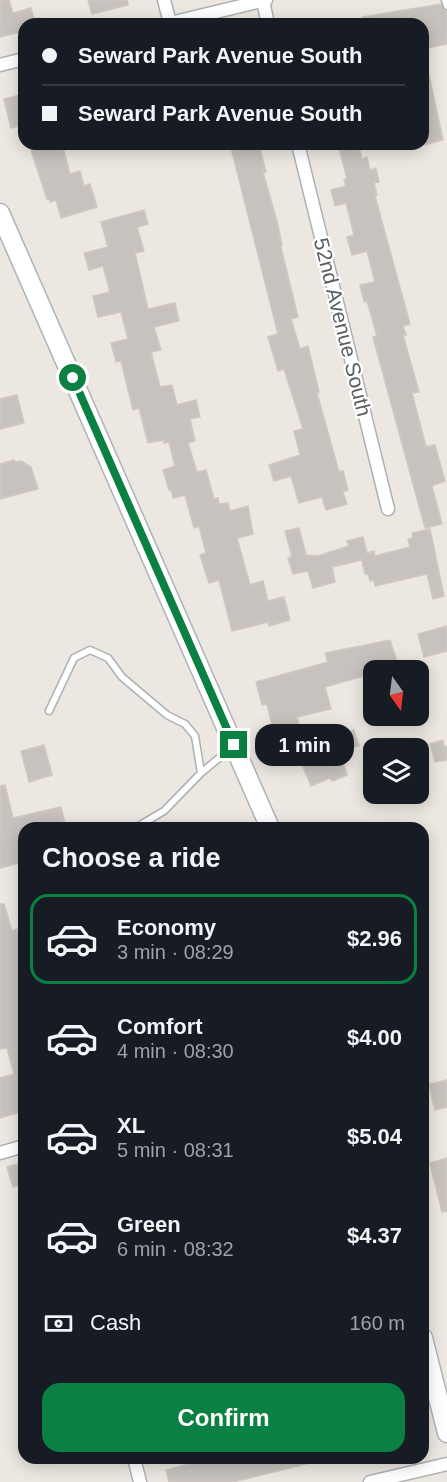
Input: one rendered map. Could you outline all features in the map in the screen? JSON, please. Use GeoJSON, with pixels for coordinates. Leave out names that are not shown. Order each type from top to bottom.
{"type":"FeatureCollection","features":[{"type":"Feature","properties":{"kind":"main road"},"geometry":{"type":"LineString","coordinates":[[0,213],[267,822]]}},
{"type":"Feature","properties":{"kind":"main road"},"geometry":{"type":"LineString","coordinates":[[429,1362],[447,1433]]}},
{"type":"Feature","properties":{"kind":"street"},"geometry":{"type":"LineString","coordinates":[[164,0],[167,18]]}},
{"type":"Feature","properties":{"kind":"street"},"geometry":{"type":"LineString","coordinates":[[192,18],[264,0],[267,18]]}},
{"type":"Feature","properties":{"kind":"street"},"geometry":{"type":"LineString","coordinates":[[0,65],[18,60]]}},
{"type":"Feature","properties":{"kind":"street","name":"52nd Avenue South"},"geometry":{"type":"LineString","coordinates":[[299,150],[388,510]]}},
{"type":"Feature","properties":{"kind":"street"},"geometry":{"type":"LineString","coordinates":[[0,1153],[18,1148]]}},
{"type":"Feature","properties":{"kind":"street"},"geometry":{"type":"LineString","coordinates":[[136,1464],[141,1482]]}},
{"type":"Feature","properties":{"kind":"street"},"geometry":{"type":"LineString","coordinates":[[370,1482],[447,1464]]}},
{"type":"Feature","properties":{"kind":"lane"},"geometry":{"type":"LineString","coordinates":[[445,0],[447,6]]}},
{"type":"Feature","properties":{"kind":"lane"},"geometry":{"type":"LineString","coordinates":[[49,711],[74,658],[90,651],[108,658],[122,677],[167,715],[185,724],[195,736],[201,773]]}},
{"type":"Feature","properties":{"kind":"lane"},"geometry":{"type":"LineString","coordinates":[[146,822],[165,812],[201,773],[234,745]]}},
{"type":"Feature","properties":{"kind":"building"},"geometry":{"type":"Polygon","coordinates":[[[0,0],[9,0],[13,13],[31,8],[34,18],[18,18],[18,32],[0,37],[0,0]]]}},
{"type":"Feature","properties":{"kind":"building"},"geometry":{"type":"Polygon","coordinates":[[[88,0],[127,0],[128,5],[92,14],[88,0]]]}},
{"type":"Feature","properties":{"kind":"building"},"geometry":{"type":"Polygon","coordinates":[[[441,4],[447,11],[447,44],[429,48],[429,18],[362,17],[441,4]]]}},
{"type":"Feature","properties":{"kind":"building"},"geometry":{"type":"Polygon","coordinates":[[[429,75],[443,140],[429,144],[429,75]]]}},
{"type":"Feature","properties":{"kind":"building"},"geometry":{"type":"Polygon","coordinates":[[[18,96],[18,126],[11,128],[4,99],[18,96]]]}},
{"type":"Feature","properties":{"kind":"building"},"geometry":{"type":"Polygon","coordinates":[[[31,150],[64,150],[70,174],[80,171],[84,186],[90,184],[97,207],[61,218],[56,200],[50,202],[49,198],[47,199],[31,150]]]}},
{"type":"Feature","properties":{"kind":"building"},"geometry":{"type":"Polygon","coordinates":[[[232,150],[260,150],[266,172],[263,173],[277,221],[281,248],[298,317],[291,319],[300,349],[308,346],[319,392],[317,393],[339,472],[343,471],[348,490],[343,492],[347,504],[326,510],[322,497],[299,503],[291,476],[274,481],[269,465],[300,455],[294,431],[303,429],[284,369],[278,371],[268,337],[278,334],[232,150]]]}},
{"type":"Feature","properties":{"kind":"building"},"geometry":{"type":"Polygon","coordinates":[[[340,150],[360,150],[362,159],[367,157],[370,170],[376,168],[379,182],[374,183],[377,195],[375,196],[410,324],[403,326],[406,335],[403,335],[419,392],[412,393],[426,447],[435,445],[445,481],[432,486],[442,524],[425,528],[373,337],[377,336],[360,285],[375,282],[367,251],[352,255],[347,237],[354,235],[346,203],[335,206],[331,190],[346,186],[344,179],[347,179],[340,150]]]}},
{"type":"Feature","properties":{"kind":"building"},"geometry":{"type":"Polygon","coordinates":[[[144,210],[148,224],[137,227],[144,251],[135,253],[148,309],[175,303],[179,321],[154,327],[161,350],[151,352],[160,387],[172,385],[177,405],[196,400],[200,417],[190,419],[195,441],[188,443],[197,472],[206,470],[214,499],[218,498],[219,504],[228,503],[230,511],[248,506],[253,534],[237,538],[250,585],[263,581],[268,601],[284,597],[290,620],[269,626],[268,622],[232,631],[219,580],[209,583],[200,555],[206,553],[199,526],[194,528],[185,495],[173,498],[169,490],[163,470],[175,466],[169,442],[164,443],[164,440],[148,443],[139,408],[133,410],[121,361],[116,362],[111,343],[128,339],[121,312],[98,317],[93,296],[110,292],[103,266],[89,270],[84,253],[108,247],[101,222],[144,210]]]}},
{"type":"Feature","properties":{"kind":"building"},"geometry":{"type":"Polygon","coordinates":[[[17,395],[24,423],[0,429],[0,399],[17,395]]]}},
{"type":"Feature","properties":{"kind":"building"},"geometry":{"type":"Polygon","coordinates":[[[14,460],[31,467],[38,489],[0,499],[0,464],[14,460]]]}},
{"type":"Feature","properties":{"kind":"building"},"geometry":{"type":"Polygon","coordinates":[[[299,528],[306,555],[318,556],[349,546],[347,541],[363,537],[367,553],[374,551],[375,556],[410,547],[408,539],[413,538],[412,533],[430,529],[444,596],[433,599],[427,574],[375,586],[374,580],[370,581],[368,574],[365,574],[362,560],[332,567],[335,582],[313,588],[308,571],[293,574],[288,558],[292,557],[285,531],[299,528]]]}},
{"type":"Feature","properties":{"kind":"building"},"geometry":{"type":"Polygon","coordinates":[[[447,626],[447,651],[424,657],[418,634],[447,626]]]}},
{"type":"Feature","properties":{"kind":"building"},"geometry":{"type":"Polygon","coordinates":[[[390,640],[396,660],[363,660],[363,676],[325,687],[331,709],[297,717],[302,740],[277,746],[267,704],[262,705],[256,682],[328,662],[325,653],[390,640]]]}},
{"type":"Feature","properties":{"kind":"building"},"geometry":{"type":"Polygon","coordinates":[[[354,730],[359,746],[343,750],[339,735],[354,730]]]}},
{"type":"Feature","properties":{"kind":"building"},"geometry":{"type":"Polygon","coordinates":[[[443,740],[444,747],[447,746],[447,760],[435,762],[430,744],[443,740]]]}},
{"type":"Feature","properties":{"kind":"building"},"geometry":{"type":"Polygon","coordinates":[[[44,745],[52,775],[29,782],[21,751],[44,745]]]}},
{"type":"Feature","properties":{"kind":"building"},"geometry":{"type":"Polygon","coordinates":[[[338,747],[347,775],[332,781],[330,778],[311,786],[301,762],[338,747]]]}},
{"type":"Feature","properties":{"kind":"building"},"geometry":{"type":"Polygon","coordinates":[[[5,785],[13,818],[61,807],[65,822],[18,822],[18,864],[0,868],[0,786],[5,785]]]}},
{"type":"Feature","properties":{"kind":"building"},"geometry":{"type":"Polygon","coordinates":[[[0,904],[4,904],[12,931],[17,929],[18,933],[18,1113],[0,1118],[0,1078],[14,1074],[7,1048],[0,1049],[0,904]]]}},
{"type":"Feature","properties":{"kind":"building"},"geometry":{"type":"Polygon","coordinates":[[[447,1080],[447,1107],[435,1110],[429,1084],[447,1080]]]}},
{"type":"Feature","properties":{"kind":"building"},"geometry":{"type":"Polygon","coordinates":[[[447,1158],[447,1211],[442,1212],[430,1163],[447,1158]]]}},
{"type":"Feature","properties":{"kind":"building"},"geometry":{"type":"Polygon","coordinates":[[[18,1164],[18,1186],[13,1187],[7,1167],[18,1164]]]}},
{"type":"Feature","properties":{"kind":"building"},"geometry":{"type":"Polygon","coordinates":[[[189,1464],[306,1464],[233,1482],[169,1482],[166,1470],[189,1464]]]}},
{"type":"Feature","properties":{"kind":"route"},"geometry":{"type":"LineString","coordinates":[[73,378],[234,745]]}}]}
